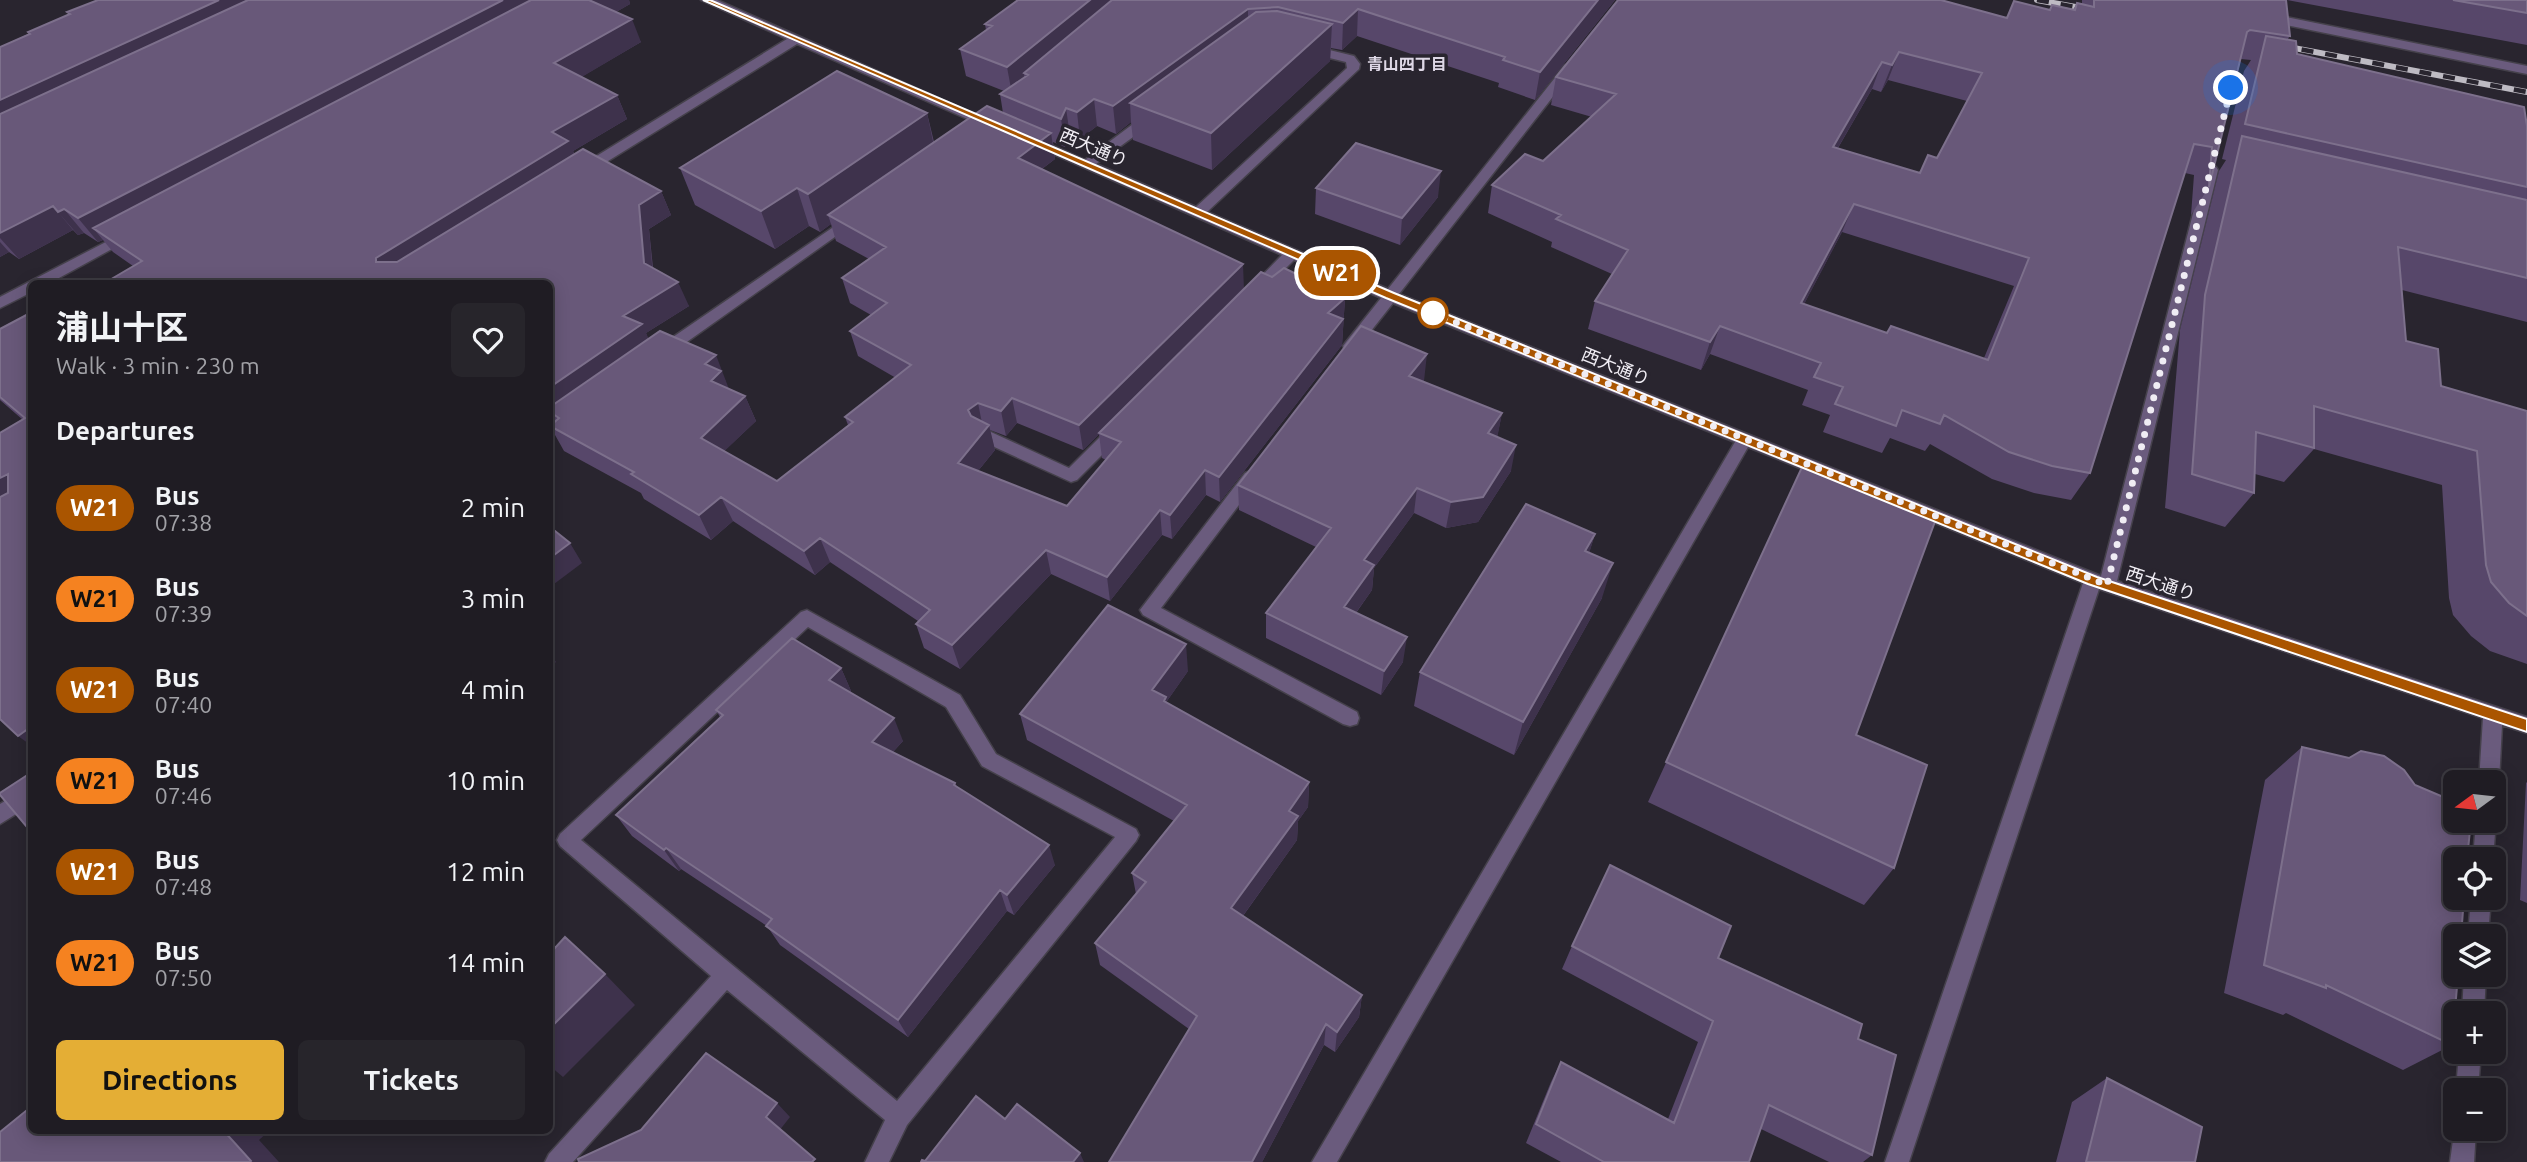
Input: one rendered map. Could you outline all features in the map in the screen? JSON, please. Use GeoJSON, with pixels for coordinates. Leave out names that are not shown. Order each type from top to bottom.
{"type":"FeatureCollection","features":[{"type":"Feature","properties":{"kind":"street","name":"西大通り"},"geometry":{"type":"LineString","coordinates":[[707,0],[1390,296],[2100,583],[2527,725]]}},
{"type":"Feature","properties":{"kind":"street"},"geometry":{"type":"LineString","coordinates":[[2250,15],[2527,70]]}},
{"type":"Feature","properties":{"kind":"street"},"geometry":{"type":"LineString","coordinates":[[575,176],[796,39]]}},
{"type":"Feature","properties":{"kind":"street"},"geometry":{"type":"LineString","coordinates":[[1198,213],[1353,69],[1354,64],[1350,59],[1301,47]]}},
{"type":"Feature","properties":{"kind":"street"},"geometry":{"type":"LineString","coordinates":[[1340,361],[1579,56]]}},
{"type":"Feature","properties":{"kind":"street"},"geometry":{"type":"LineString","coordinates":[[1086,165],[1164,107]]}},
{"type":"Feature","properties":{"kind":"street"},"geometry":{"type":"LineString","coordinates":[[1897,1162],[2100,583],[2218,159]]}},
{"type":"Feature","properties":{"kind":"street"},"geometry":{"type":"LineString","coordinates":[[651,360],[865,210]]}},
{"type":"Feature","properties":{"kind":"street"},"geometry":{"type":"LineString","coordinates":[[44,280],[146,226]]}},
{"type":"Feature","properties":{"kind":"street"},"geometry":{"type":"LineString","coordinates":[[1244,302],[1292,254]]}},
{"type":"Feature","properties":{"kind":"street"},"geometry":{"type":"LineString","coordinates":[[0,303],[28,288]]}},
{"type":"Feature","properties":{"kind":"street"},"geometry":{"type":"LineString","coordinates":[[985,436],[1071,476],[1129,418]]}},
{"type":"Feature","properties":{"kind":"street"},"geometry":{"type":"LineString","coordinates":[[1324,1162],[1745,438]]}},
{"type":"Feature","properties":{"kind":"street"},"geometry":{"type":"LineString","coordinates":[[1265,458],[1149,610],[1350,718]]}},
{"type":"Feature","properties":{"kind":"street"},"geometry":{"type":"LineString","coordinates":[[877,1162],[899,1117],[1129,835],[989,760],[953,701],[807,617],[567,840],[899,1117]]}},
{"type":"Feature","properties":{"kind":"street"},"geometry":{"type":"LineString","coordinates":[[2489,770],[2493,714]]}},
{"type":"Feature","properties":{"kind":"street"},"geometry":{"type":"LineString","coordinates":[[0,815],[28,796]]}},
{"type":"Feature","properties":{"kind":"street"},"geometry":{"type":"LineString","coordinates":[[557,1162],[726,975]]}},
{"type":"Feature","properties":{"kind":"street"},"geometry":{"type":"LineString","coordinates":[[2462,1162],[2464,1141]]}},
{"type":"Feature","properties":{"kind":"building"},"geometry":{"type":"Polygon","coordinates":[[[98,0],[219,0],[0,100],[0,47],[70,14],[67,12],[98,0]]]}},
{"type":"Feature","properties":{"kind":"building"},"geometry":{"type":"Polygon","coordinates":[[[248,0],[503,0],[78,218],[64,209],[58,212],[53,206],[0,233],[0,114],[248,0]]]}},
{"type":"Feature","properties":{"kind":"building"},"geometry":{"type":"Polygon","coordinates":[[[531,0],[589,0],[632,19],[554,63],[617,95],[552,132],[568,141],[376,258],[376,262],[397,262],[583,149],[661,191],[639,205],[644,263],[678,282],[623,316],[642,324],[553,385],[553,280],[110,280],[142,261],[93,228],[531,0]]]}},
{"type":"Feature","properties":{"kind":"building"},"geometry":{"type":"Polygon","coordinates":[[[1018,0],[1090,0],[1007,67],[960,49],[992,26],[985,24],[1018,0]]]}},
{"type":"Feature","properties":{"kind":"building"},"geometry":{"type":"Polygon","coordinates":[[[1112,0],[1598,0],[1540,72],[1503,60],[1505,57],[1358,9],[1343,23],[1278,7],[1248,9],[1113,106],[1094,99],[1077,112],[1066,108],[1061,119],[1000,94],[1028,75],[1024,73],[1112,0]]]}},
{"type":"Feature","properties":{"kind":"building"},"geometry":{"type":"Polygon","coordinates":[[[1618,0],[1941,0],[2007,18],[2014,1],[2050,10],[2052,5],[2075,10],[2077,3],[2094,7],[2094,0],[2286,0],[2290,36],[2250,30],[2247,32],[2209,187],[2212,147],[2194,144],[2090,473],[2052,466],[2009,452],[1944,415],[1940,424],[1902,410],[1896,426],[1835,404],[1843,387],[1814,377],[1821,363],[1720,326],[1710,342],[1595,301],[1628,250],[1556,219],[1561,215],[1492,185],[1525,154],[1543,161],[1616,94],[1556,77],[1618,0]],[[1899,52],[1892,65],[1882,62],[1833,147],[1920,173],[1928,155],[1937,158],[1982,73],[1899,52]],[[1854,204],[1801,303],[1887,333],[1891,326],[1988,360],[2029,258],[1854,204]]]}},
{"type":"Feature","properties":{"kind":"building"},"geometry":{"type":"Polygon","coordinates":[[[2453,0],[2527,0],[2527,13],[2453,0]]]}},
{"type":"Feature","properties":{"kind":"building"},"geometry":{"type":"Polygon","coordinates":[[[1277,11],[1332,24],[1211,133],[1130,103],[1256,12],[1277,11]]]}},
{"type":"Feature","properties":{"kind":"building"},"geometry":{"type":"Polygon","coordinates":[[[2266,36],[2296,41],[2297,54],[2524,107],[2527,126],[2527,187],[2245,124],[2266,36]]]}},
{"type":"Feature","properties":{"kind":"building"},"geometry":{"type":"Polygon","coordinates":[[[837,71],[927,113],[808,194],[797,188],[761,211],[680,168],[837,71]]]}},
{"type":"Feature","properties":{"kind":"building"},"geometry":{"type":"Polygon","coordinates":[[[987,106],[1051,133],[1018,158],[1243,264],[1079,425],[1012,398],[1001,411],[978,403],[968,410],[971,416],[989,425],[958,463],[1067,506],[1121,442],[1099,433],[1261,272],[1272,277],[1284,268],[1345,298],[1328,313],[1343,319],[1219,477],[1205,470],[1170,515],[1160,510],[1107,577],[1046,550],[952,645],[916,624],[930,610],[820,538],[804,551],[721,497],[699,515],[631,474],[634,472],[553,428],[553,423],[559,418],[553,414],[553,405],[660,331],[716,355],[705,364],[721,371],[711,381],[745,396],[701,438],[777,481],[853,422],[845,417],[911,365],[850,331],[887,303],[842,278],[886,247],[828,215],[987,106]]]}},
{"type":"Feature","properties":{"kind":"building"},"geometry":{"type":"Polygon","coordinates":[[[2242,136],[2527,200],[2527,278],[2398,247],[2406,341],[2438,349],[2441,386],[2527,411],[2527,616],[2509,603],[2491,582],[2486,565],[2477,451],[2314,406],[2314,448],[2256,432],[2254,493],[2192,474],[2205,295],[2242,136]]]}},
{"type":"Feature","properties":{"kind":"building"},"geometry":{"type":"Polygon","coordinates":[[[1356,143],[1441,171],[1402,218],[1316,188],[1356,143]]]}},
{"type":"Feature","properties":{"kind":"building"},"geometry":{"type":"Polygon","coordinates":[[[28,314],[28,729],[18,736],[0,719],[0,497],[8,493],[8,474],[0,478],[0,433],[25,418],[0,397],[0,329],[28,314]]]}},
{"type":"Feature","properties":{"kind":"building"},"geometry":{"type":"Polygon","coordinates":[[[1361,326],[1427,354],[1409,376],[1502,413],[1488,433],[1516,445],[1483,497],[1451,502],[1417,488],[1364,560],[1374,565],[1344,607],[1407,637],[1384,671],[1266,613],[1331,528],[1238,485],[1361,326]]]}},
{"type":"Feature","properties":{"kind":"building"},"geometry":{"type":"Polygon","coordinates":[[[1803,465],[1937,516],[1856,735],[1927,765],[1894,868],[1666,762],[1803,465]]]}},
{"type":"Feature","properties":{"kind":"building"},"geometry":{"type":"Polygon","coordinates":[[[1526,504],[1595,534],[1585,551],[1613,563],[1523,722],[1420,672],[1526,504]]]}},
{"type":"Feature","properties":{"kind":"building"},"geometry":{"type":"Polygon","coordinates":[[[553,529],[570,543],[553,556],[553,529]]]}},
{"type":"Feature","properties":{"kind":"building"},"geometry":{"type":"Polygon","coordinates":[[[1108,605],[1186,644],[1152,690],[1166,697],[1164,701],[1309,782],[1289,811],[1298,816],[1231,908],[1362,995],[1337,1032],[1326,1024],[1252,1162],[1109,1162],[1197,1016],[1095,943],[1146,882],[1132,873],[1187,805],[1020,714],[1108,605]]]}},
{"type":"Feature","properties":{"kind":"building"},"geometry":{"type":"Polygon","coordinates":[[[792,638],[841,668],[829,680],[894,718],[872,742],[955,783],[954,785],[1049,845],[1007,895],[1000,890],[898,1020],[766,926],[772,919],[666,848],[664,850],[616,815],[723,715],[716,710],[792,638]]]}},
{"type":"Feature","properties":{"kind":"building"},"geometry":{"type":"Polygon","coordinates":[[[2302,747],[2349,758],[2361,751],[2384,756],[2404,770],[2415,785],[2443,797],[2443,833],[2470,833],[2468,847],[2443,847],[2443,910],[2463,910],[2462,924],[2443,924],[2443,987],[2457,987],[2456,1001],[2443,1001],[2443,1041],[2326,985],[2326,988],[2264,965],[2302,747]]]}},
{"type":"Feature","properties":{"kind":"building"},"geometry":{"type":"Polygon","coordinates":[[[28,775],[28,828],[0,795],[28,775]]]}},
{"type":"Feature","properties":{"kind":"building"},"geometry":{"type":"Polygon","coordinates":[[[1610,865],[1731,926],[1718,958],[1862,1024],[1858,1039],[1896,1055],[1872,1155],[1769,1105],[1749,1162],[1604,1162],[1536,1124],[1561,1062],[1674,1123],[1713,1021],[1572,946],[1610,865]]]}},
{"type":"Feature","properties":{"kind":"building"},"geometry":{"type":"Polygon","coordinates":[[[565,937],[605,974],[553,1025],[553,946],[555,948],[565,937]]]}},
{"type":"Feature","properties":{"kind":"building"},"geometry":{"type":"Polygon","coordinates":[[[706,1053],[777,1103],[766,1117],[815,1159],[812,1162],[579,1162],[578,1159],[641,1130],[706,1053]]]}},
{"type":"Feature","properties":{"kind":"building"},"geometry":{"type":"Polygon","coordinates":[[[2107,1078],[2202,1127],[2195,1162],[2086,1162],[2107,1078]]]}},
{"type":"Feature","properties":{"kind":"building"},"geometry":{"type":"Polygon","coordinates":[[[976,1096],[1005,1119],[1017,1104],[1080,1153],[1073,1162],[921,1162],[925,1161],[976,1096]]]}},
{"type":"Feature","properties":{"kind":"building"},"geometry":{"type":"Polygon","coordinates":[[[28,1109],[28,1134],[227,1134],[251,1161],[0,1162],[0,1132],[28,1109]]]}},
{"type":"Feature","properties":{"kind":"railway"},"geometry":{"type":"LineString","coordinates":[[2037,0],[2092,10]]}},
{"type":"Feature","properties":{"kind":"railway"},"geometry":{"type":"LineString","coordinates":[[2278,45],[2527,92]]}},
{"type":"Feature","properties":{"kind":"bus line","name":"W21"},"geometry":{"type":"LineString","coordinates":[[707,0],[1390,296],[2093,580],[2527,725]]}},
{"type":"Feature","properties":{"kind":"district","name":"青山四丁目"},"geometry":{"type":"Point","coordinates":[1407,64]}},
{"type":"Feature","properties":{"kind":"route"},"geometry":{"type":"LineString","coordinates":[[1433,313],[2107,585],[2231,88]]}}]}
